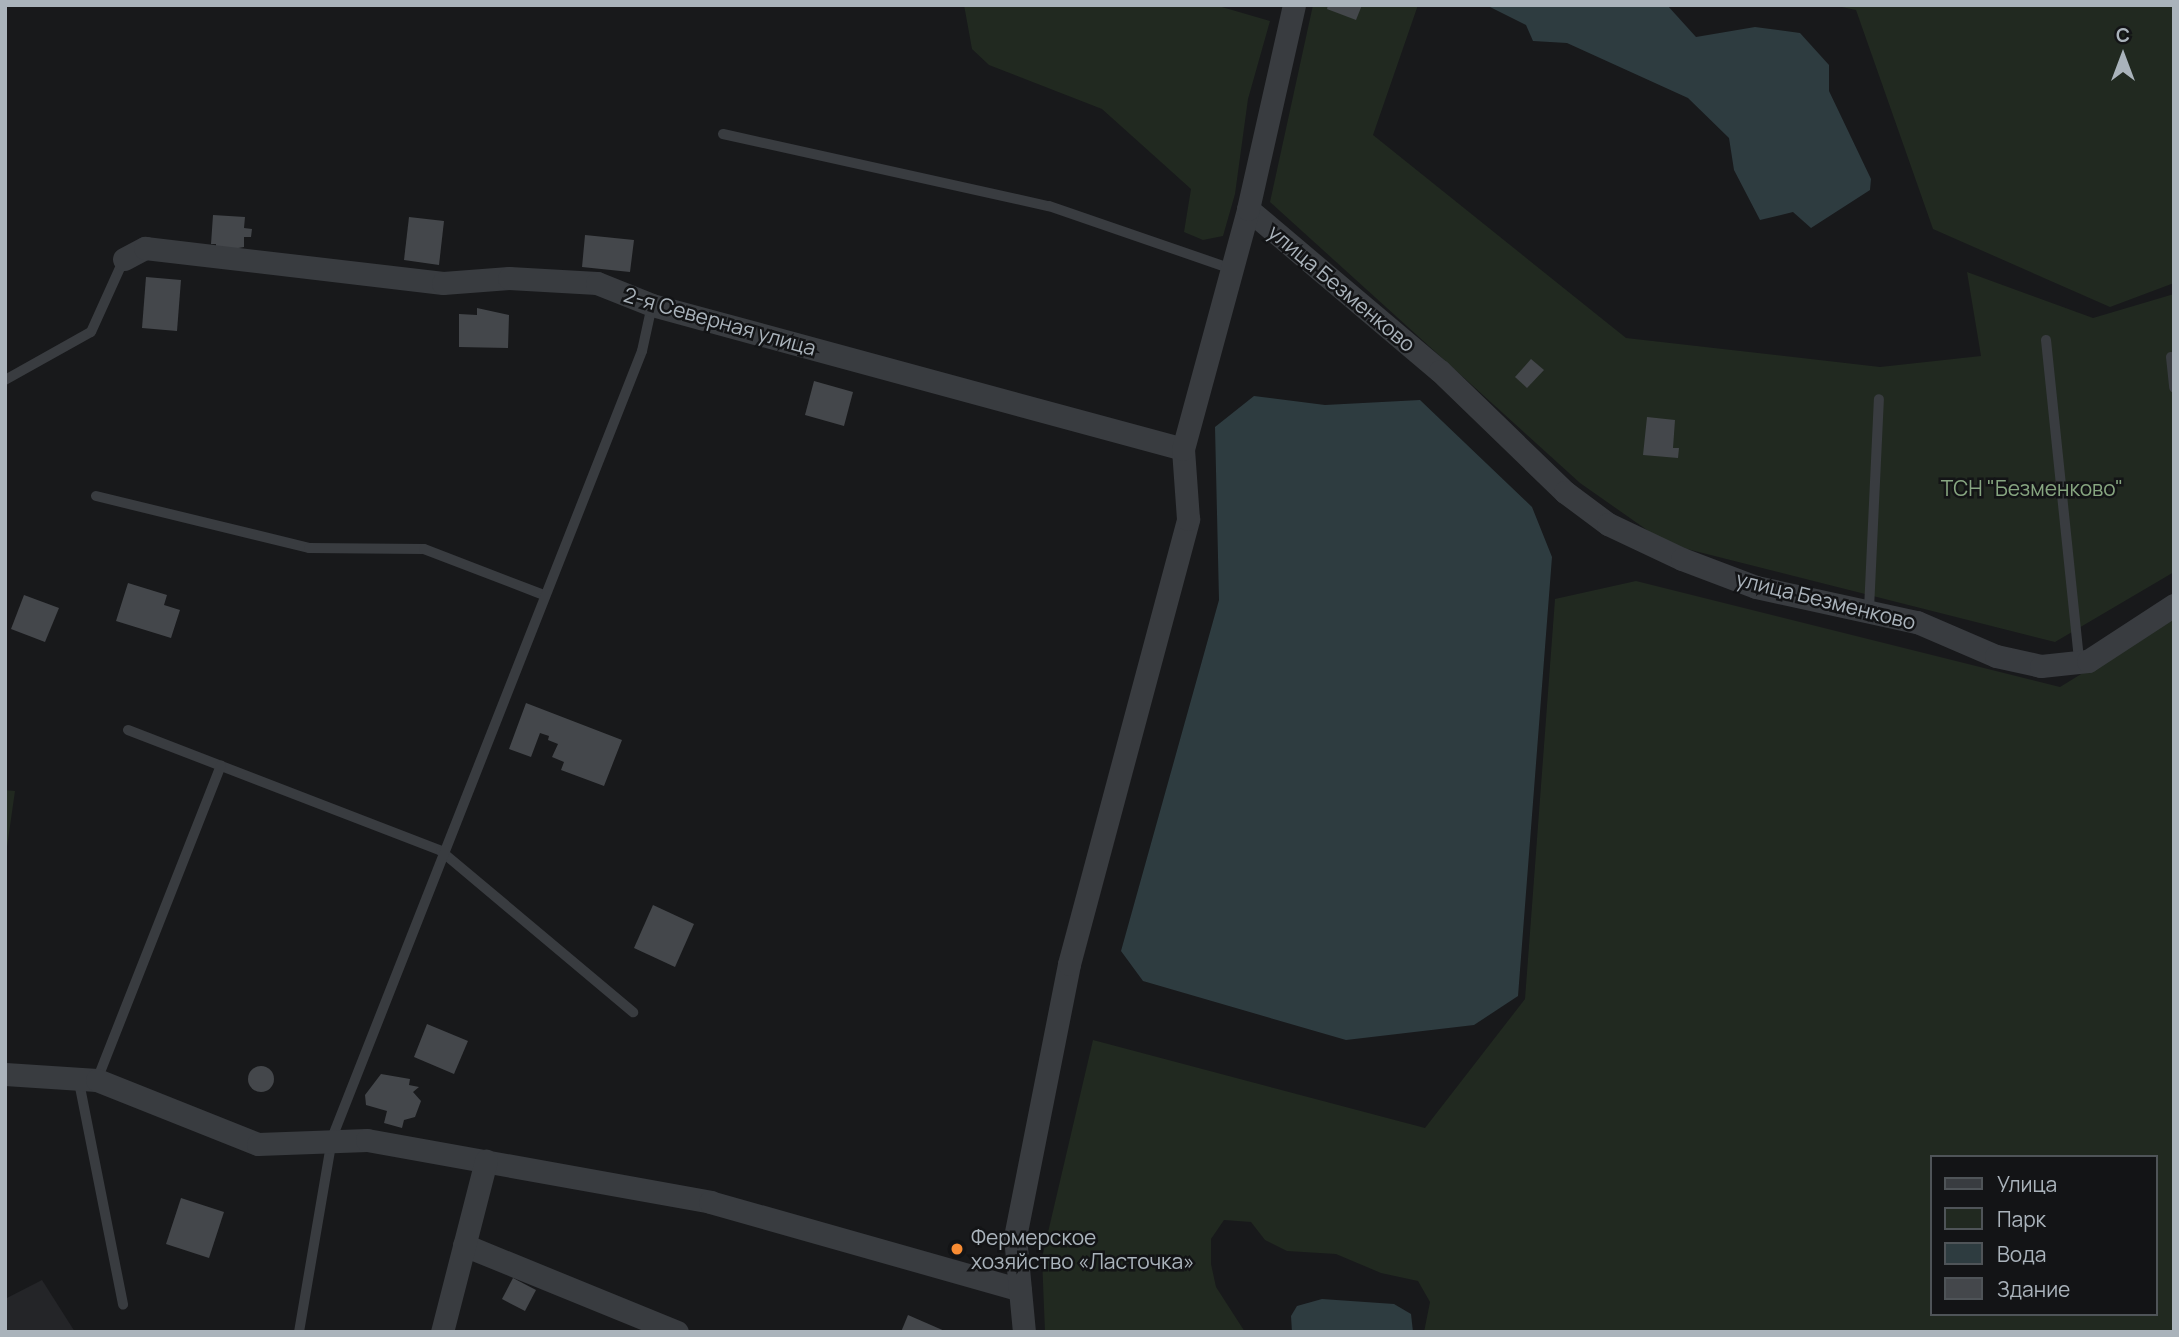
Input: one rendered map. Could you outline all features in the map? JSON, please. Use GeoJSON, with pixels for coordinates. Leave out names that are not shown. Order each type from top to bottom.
{"type":"FeatureCollection","features":[{"type":"Feature","properties":{"kind":"street"},"geometry":{"type":"LineString","coordinates":[[1024,1332],[1015,1237],[1069,964],[1188,519],[1184,449],[1248,209],[1294,5]]}},
{"type":"Feature","properties":{"kind":"street","name":"улица Безменково"},"geometry":{"type":"LineString","coordinates":[[1248,209],[1440,371],[1565,492],[1608,524],[1756,587],[1869,609],[1917,622],[1996,656],[2041,666],[2088,660],[2174,605]]}},
{"type":"Feature","properties":{"kind":"street","name":"2-я Северная улица"},"geometry":{"type":"LineString","coordinates":[[124,259],[145,248],[443,283],[509,278],[597,283],[652,305],[1184,449]]}},
{"type":"Feature","properties":{"kind":"street"},"geometry":{"type":"LineString","coordinates":[[5,1074],[88,1078],[258,1144],[331,1138],[367,1140],[710,1202],[1020,1290]]}},
{"type":"Feature","properties":{"kind":"street"},"geometry":{"type":"LineString","coordinates":[[442,1332],[486,1161]]}},
{"type":"Feature","properties":{"kind":"street"},"geometry":{"type":"LineString","coordinates":[[464,1245],[677,1332]]}},
{"type":"Feature","properties":{"kind":"lane"},"geometry":{"type":"LineString","coordinates":[[723,134],[1049,206],[1232,269]]}},
{"type":"Feature","properties":{"kind":"lane"},"geometry":{"type":"LineString","coordinates":[[5,380],[91,332],[124,259]]}},
{"type":"Feature","properties":{"kind":"lane"},"geometry":{"type":"LineString","coordinates":[[299,1332],[331,1138],[441,851],[642,351],[652,305]]}},
{"type":"Feature","properties":{"kind":"lane"},"geometry":{"type":"LineString","coordinates":[[2046,340],[2079,662]]}},
{"type":"Feature","properties":{"kind":"lane"},"geometry":{"type":"LineString","coordinates":[[2171,357],[2174,387]]}},
{"type":"Feature","properties":{"kind":"lane"},"geometry":{"type":"LineString","coordinates":[[1869,609],[1879,399]]}},
{"type":"Feature","properties":{"kind":"lane"},"geometry":{"type":"LineString","coordinates":[[96,496],[309,548],[424,549],[544,594]]}},
{"type":"Feature","properties":{"kind":"lane"},"geometry":{"type":"LineString","coordinates":[[128,730],[441,851],[633,1012]]}},
{"type":"Feature","properties":{"kind":"lane"},"geometry":{"type":"LineString","coordinates":[[123,1305],[88,1078],[221,766]]}},
{"type":"Feature","properties":{"kind":"shaded area"},"geometry":{"type":"Polygon","coordinates":[[[42,1280],[75,1332],[5,1332],[5,1299],[42,1280]]]}},
{"type":"Feature","properties":{"kind":"green space"},"geometry":{"type":"Polygon","coordinates":[[[964,5],[1215,5],[1270,21],[1248,99],[1235,194],[1223,236],[1203,240],[1184,232],[1191,189],[1102,109],[989,65],[972,49],[964,5]]]}},
{"type":"Feature","properties":{"kind":"green space","name":"ТСН \"Безменково\""},"geometry":{"type":"Polygon","coordinates":[[[1313,5],[1418,5],[1373,135],[1626,338],[1880,367],[1981,356],[1967,272],[2093,318],[2174,294],[2174,572],[2055,642],[1667,544],[1580,483],[1270,202],[1313,5]]]}},
{"type":"Feature","properties":{"kind":"green space"},"geometry":{"type":"Polygon","coordinates":[[[1832,5],[2174,5],[2174,283],[2110,307],[1933,229],[1856,10],[1832,5]]]}},
{"type":"Feature","properties":{"kind":"green space"},"geometry":{"type":"Polygon","coordinates":[[[1636,581],[2060,687],[2174,617],[2174,1332],[1424,1332],[1430,1302],[1418,1281],[1381,1273],[1336,1254],[1287,1251],[1265,1240],[1251,1222],[1224,1220],[1211,1239],[1211,1264],[1216,1287],[1245,1332],[1045,1332],[1042,1258],[1093,1040],[1425,1128],[1525,999],[1555,599],[1636,581]]]}},
{"type":"Feature","properties":{"kind":"green space"},"geometry":{"type":"Polygon","coordinates":[[[5,790],[15,791],[5,861],[5,790]]]}},
{"type":"Feature","properties":{"kind":"water"},"geometry":{"type":"Polygon","coordinates":[[[1486,5],[1667,5],[1696,37],[1755,27],[1800,33],[1829,65],[1829,91],[1871,179],[1870,190],[1811,228],[1793,212],[1760,220],[1734,170],[1729,138],[1688,98],[1567,43],[1533,41],[1526,25],[1486,5]]]}},
{"type":"Feature","properties":{"kind":"water"},"geometry":{"type":"Polygon","coordinates":[[[1254,396],[1325,405],[1420,400],[1532,507],[1552,557],[1518,996],[1474,1025],[1346,1040],[1143,981],[1121,951],[1219,600],[1215,427],[1254,396]]]}},
{"type":"Feature","properties":{"kind":"water"},"geometry":{"type":"Polygon","coordinates":[[[1322,1299],[1394,1304],[1411,1314],[1413,1332],[1292,1332],[1291,1316],[1297,1306],[1322,1299]]]}},
{"type":"Feature","properties":{"kind":"building"},"geometry":{"type":"Polygon","coordinates":[[[1328,5],[1362,5],[1356,20],[1327,9],[1328,5]]]}},
{"type":"Feature","properties":{"kind":"building"},"geometry":{"type":"Polygon","coordinates":[[[213,215],[245,217],[244,228],[252,229],[251,237],[244,237],[244,247],[216,252],[216,244],[211,244],[213,215]]]}},
{"type":"Feature","properties":{"kind":"building"},"geometry":{"type":"Polygon","coordinates":[[[409,217],[444,221],[439,265],[404,260],[409,217]]]}},
{"type":"Feature","properties":{"kind":"building"},"geometry":{"type":"Polygon","coordinates":[[[585,235],[634,240],[630,272],[582,267],[585,235]]]}},
{"type":"Feature","properties":{"kind":"building"},"geometry":{"type":"Polygon","coordinates":[[[146,277],[181,280],[177,331],[142,328],[146,277]]]}},
{"type":"Feature","properties":{"kind":"building"},"geometry":{"type":"Polygon","coordinates":[[[477,308],[509,315],[508,348],[459,347],[459,314],[477,315],[477,308]]]}},
{"type":"Feature","properties":{"kind":"building"},"geometry":{"type":"Polygon","coordinates":[[[1531,359],[1544,370],[1527,388],[1515,377],[1531,359]]]}},
{"type":"Feature","properties":{"kind":"building"},"geometry":{"type":"Polygon","coordinates":[[[814,381],[853,392],[844,426],[805,415],[814,381]]]}},
{"type":"Feature","properties":{"kind":"building"},"geometry":{"type":"Polygon","coordinates":[[[1647,417],[1675,420],[1673,448],[1679,448],[1678,458],[1643,455],[1647,417]]]}},
{"type":"Feature","properties":{"kind":"building"},"geometry":{"type":"Polygon","coordinates":[[[128,583],[167,595],[164,605],[180,610],[171,638],[116,621],[128,583]]]}},
{"type":"Feature","properties":{"kind":"building"},"geometry":{"type":"Polygon","coordinates":[[[24,595],[59,608],[45,642],[11,629],[24,595]]]}},
{"type":"Feature","properties":{"kind":"building"},"geometry":{"type":"Polygon","coordinates":[[[526,703],[622,740],[604,786],[561,770],[564,762],[552,757],[558,744],[548,740],[549,736],[540,733],[531,757],[509,749],[526,703]]]}},
{"type":"Feature","properties":{"kind":"building"},"geometry":{"type":"Polygon","coordinates":[[[653,905],[694,924],[675,967],[634,948],[653,905]]]}},
{"type":"Feature","properties":{"kind":"building"},"geometry":{"type":"Polygon","coordinates":[[[427,1024],[468,1041],[454,1074],[414,1057],[427,1024]]]}},
{"type":"Feature","properties":{"kind":"building"},"geometry":{"type":"Polygon","coordinates":[[[261,1066],[270,1070],[274,1079],[270,1088],[261,1092],[252,1088],[248,1079],[252,1070],[261,1066]]]}},
{"type":"Feature","properties":{"kind":"building"},"geometry":{"type":"Polygon","coordinates":[[[381,1074],[410,1079],[409,1085],[419,1087],[413,1092],[421,1101],[415,1117],[404,1120],[402,1128],[384,1123],[387,1111],[366,1105],[365,1095],[381,1074]]]}},
{"type":"Feature","properties":{"kind":"building"},"geometry":{"type":"Polygon","coordinates":[[[181,1198],[224,1212],[209,1258],[166,1244],[181,1198]]]}},
{"type":"Feature","properties":{"kind":"building"},"geometry":{"type":"Polygon","coordinates":[[[513,1278],[536,1290],[525,1311],[502,1299],[513,1278]]]}},
{"type":"Feature","properties":{"kind":"building"},"geometry":{"type":"Polygon","coordinates":[[[908,1315],[947,1332],[901,1332],[908,1315]]]}},
{"type":"Feature","properties":{"kind":"place","name":"Фермерское хозяйство «Ласточка»"},"geometry":{"type":"Point","coordinates":[957,1249]}}]}
